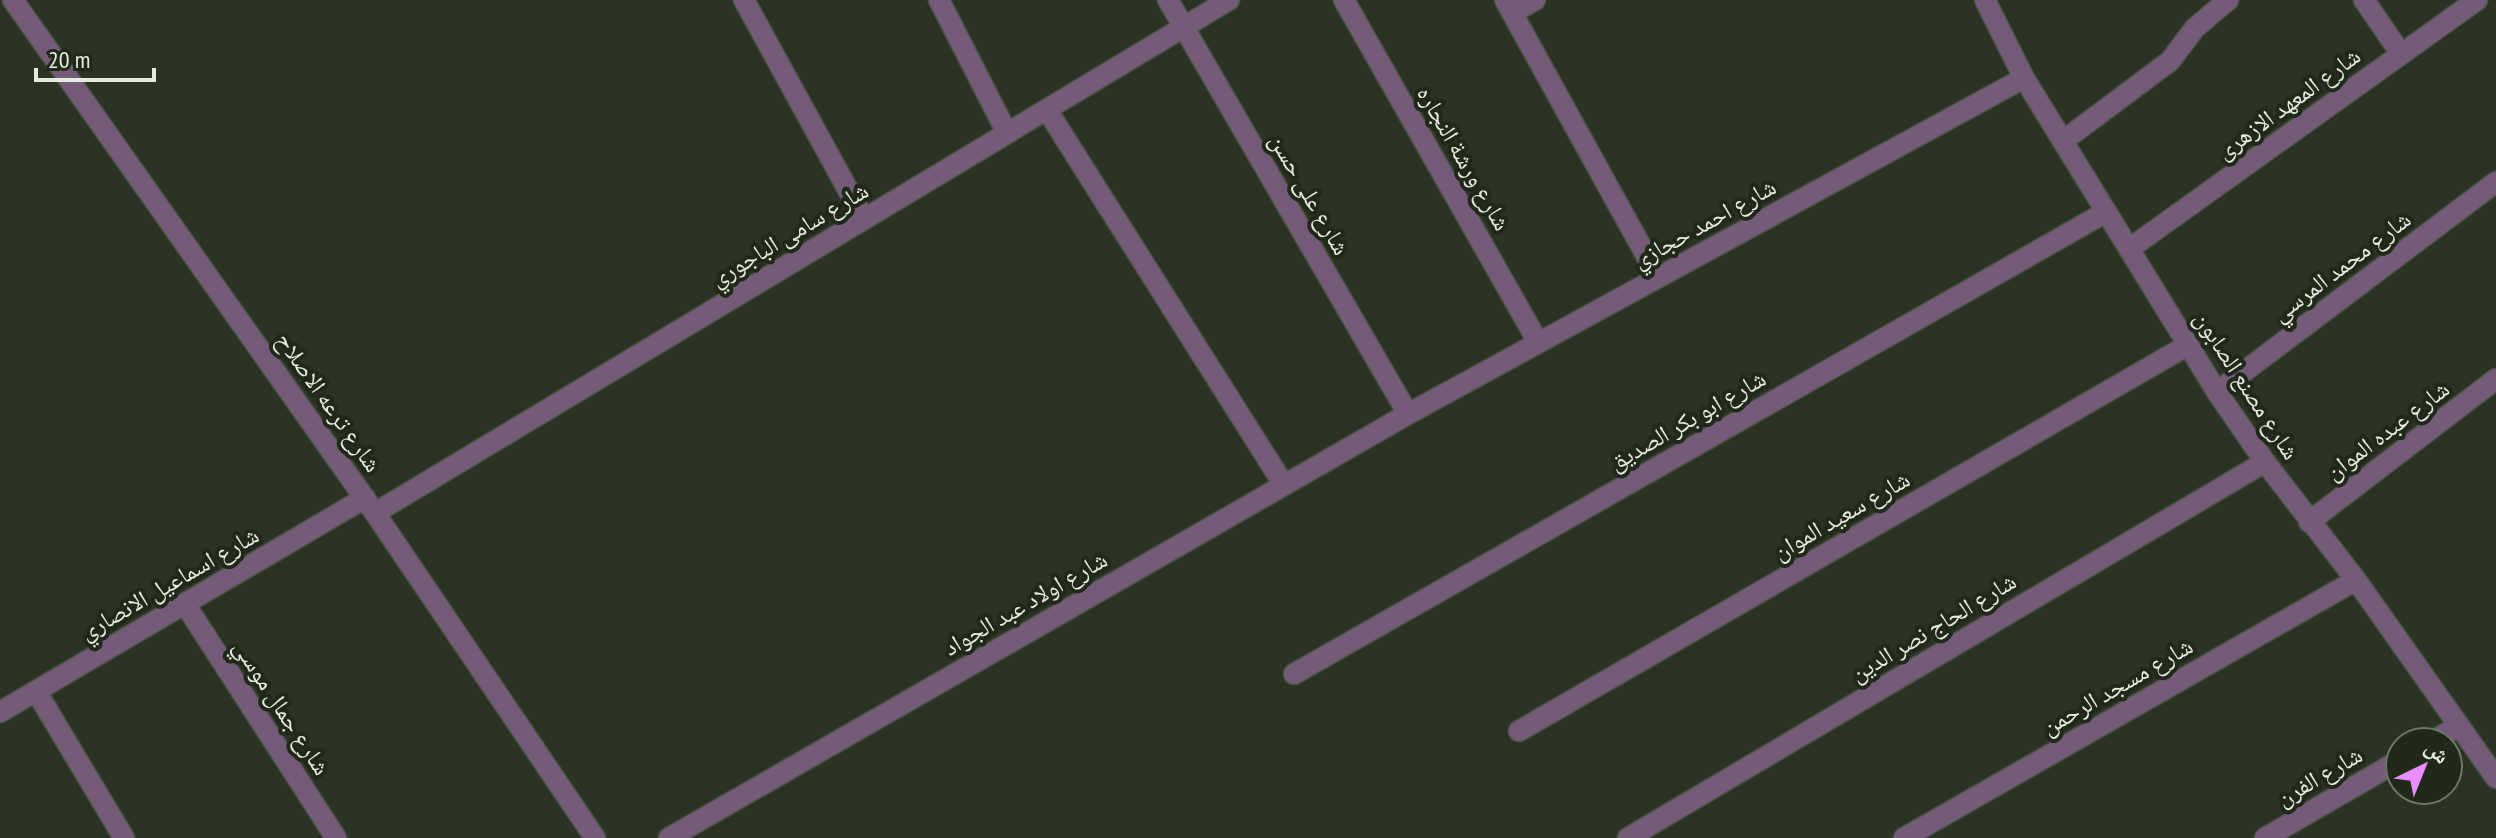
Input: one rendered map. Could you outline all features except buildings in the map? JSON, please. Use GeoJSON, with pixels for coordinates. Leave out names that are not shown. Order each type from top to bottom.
{"type":"FeatureCollection","features":[{"type":"Feature","properties":{"kind":"street","name":"شارع ترعه الاصلاح"},"geometry":{"type":"LineString","coordinates":[[13,0],[370,506],[595,838]]}},
{"type":"Feature","properties":{"kind":"street"},"geometry":{"type":"LineString","coordinates":[[744,0],[864,219]]}},
{"type":"Feature","properties":{"kind":"street"},"geometry":{"type":"LineString","coordinates":[[939,0],[1007,133]]}},
{"type":"Feature","properties":{"kind":"street","name":"شارع على حسن"},"geometry":{"type":"LineString","coordinates":[[1168,0],[1408,414]]}},
{"type":"Feature","properties":{"kind":"street","name":"شارع سامى الباجوري"},"geometry":{"type":"LineString","coordinates":[[370,506],[864,219],[1229,0]]}},
{"type":"Feature","properties":{"kind":"street","name":"شارع ورشة النجاره"},"geometry":{"type":"LineString","coordinates":[[1344,0],[1538,342]]}},
{"type":"Feature","properties":{"kind":"street"},"geometry":{"type":"LineString","coordinates":[[1535,0],[1508,7],[1658,277]]}},
{"type":"Feature","properties":{"kind":"street"},"geometry":{"type":"LineString","coordinates":[[2063,141],[2170,61],[2195,28],[2228,0]]}},
{"type":"Feature","properties":{"kind":"street"},"geometry":{"type":"LineString","coordinates":[[2364,0],[2401,54]]}},
{"type":"Feature","properties":{"kind":"street","name":"شارع المعهد الازهرى"},"geometry":{"type":"LineString","coordinates":[[2129,249],[2477,0]]}},
{"type":"Feature","properties":{"kind":"street","name":"شارع مصنع الصابون"},"geometry":{"type":"LineString","coordinates":[[1990,2],[2024,78],[2217,392],[2459,726]]}},
{"type":"Feature","properties":{"kind":"street","name":"شارع احمد حجازي"},"geometry":{"type":"LineString","coordinates":[[1408,414],[2024,78]]}},
{"type":"Feature","properties":{"kind":"street"},"geometry":{"type":"LineString","coordinates":[[1047,110],[1284,485]]}},
{"type":"Feature","properties":{"kind":"street","name":"شارع محمد المرسي"},"geometry":{"type":"LineString","coordinates":[[2217,392],[2496,182]]}},
{"type":"Feature","properties":{"kind":"street","name":"شارع ابو بكر الصديق"},"geometry":{"type":"LineString","coordinates":[[1294,674],[2106,212]]}},
{"type":"Feature","properties":{"kind":"street","name":"شارع سعيد الموان"},"geometry":{"type":"LineString","coordinates":[[1519,731],[2188,345]]}},
{"type":"Feature","properties":{"kind":"street","name":"شارع عبده الموان"},"geometry":{"type":"LineString","coordinates":[[2309,522],[2496,379]]}},
{"type":"Feature","properties":{"kind":"street","name":"شارع اولاد عبد الجواد"},"geometry":{"type":"LineString","coordinates":[[669,838],[1408,414]]}},
{"type":"Feature","properties":{"kind":"street","name":"شارع الحاج نصر الدين"},"geometry":{"type":"LineString","coordinates":[[1628,838],[2265,462]]}},
{"type":"Feature","properties":{"kind":"street","name":"شارع اسماعيل الانصاري"},"geometry":{"type":"LineString","coordinates":[[0,712],[185,604],[370,506]]}},
{"type":"Feature","properties":{"kind":"street","name":"شارع مسجد الرحمن"},"geometry":{"type":"LineString","coordinates":[[1904,838],[2356,580]]}},
{"type":"Feature","properties":{"kind":"street","name":"شارع جمال موسي"},"geometry":{"type":"LineString","coordinates":[[185,604],[336,838]]}},
{"type":"Feature","properties":{"kind":"street"},"geometry":{"type":"LineString","coordinates":[[36,691],[124,838]]}},
{"type":"Feature","properties":{"kind":"street","name":"شارع مصنع الصابون"},"geometry":{"type":"LineString","coordinates":[[2464,733],[2496,778]]}},
{"type":"Feature","properties":{"kind":"street","name":"شارع الفرن"},"geometry":{"type":"LineString","coordinates":[[2265,838],[2384,769]]}}]}
